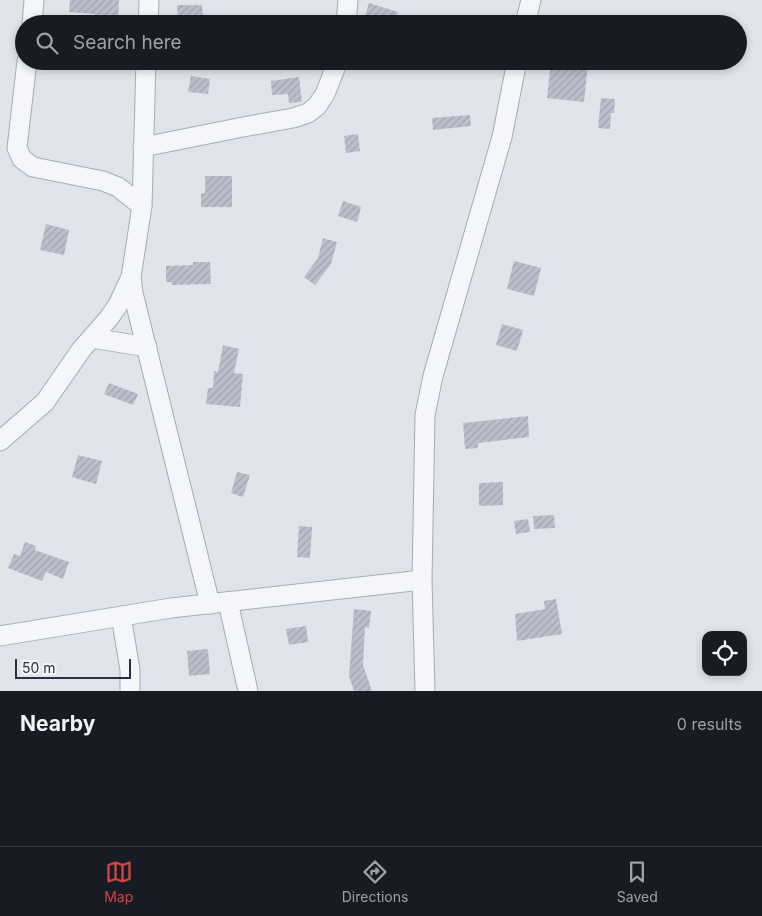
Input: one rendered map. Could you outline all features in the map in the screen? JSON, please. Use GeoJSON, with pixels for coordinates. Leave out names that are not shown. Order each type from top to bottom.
{"type":"FeatureCollection","features":[{"type":"Feature","properties":{"kind":"street"},"geometry":{"type":"LineString","coordinates":[[33,15],[34,0]]}},
{"type":"Feature","properties":{"kind":"street"},"geometry":{"type":"LineString","coordinates":[[148,0],[148,15]]}},
{"type":"Feature","properties":{"kind":"street"},"geometry":{"type":"LineString","coordinates":[[347,15],[348,0]]}},
{"type":"Feature","properties":{"kind":"street"},"geometry":{"type":"LineString","coordinates":[[527,15],[531,0]]}},
{"type":"Feature","properties":{"kind":"street"},"geometry":{"type":"LineString","coordinates":[[26,70],[17,148],[22,159],[33,167],[103,181],[118,187],[142,206]]}},
{"type":"Feature","properties":{"kind":"street"},"geometry":{"type":"LineString","coordinates":[[146,70],[142,206],[131,277],[133,293],[219,603],[248,691]]}},
{"type":"Feature","properties":{"kind":"street"},"geometry":{"type":"LineString","coordinates":[[143,147],[243,126],[294,118],[308,113],[317,106],[325,94],[334,70]]}},
{"type":"Feature","properties":{"kind":"street"},"geometry":{"type":"LineString","coordinates":[[425,691],[422,580],[425,415],[433,376],[502,137],[515,70]]}},
{"type":"Feature","properties":{"kind":"street"},"geometry":{"type":"LineString","coordinates":[[0,441],[45,402],[81,350],[118,305],[131,277]]}},
{"type":"Feature","properties":{"kind":"street"},"geometry":{"type":"LineString","coordinates":[[92,338],[147,347]]}},
{"type":"Feature","properties":{"kind":"street"},"geometry":{"type":"LineString","coordinates":[[0,636],[121,616],[422,580]]}},
{"type":"Feature","properties":{"kind":"street"},"geometry":{"type":"LineString","coordinates":[[121,616],[130,670],[130,691]]}},
{"type":"Feature","properties":{"kind":"building"},"geometry":{"type":"Polygon","coordinates":[[[70,0],[119,0],[118,15],[69,12],[70,0]]]}},
{"type":"Feature","properties":{"kind":"building"},"geometry":{"type":"Polygon","coordinates":[[[369,3],[398,12],[397,15],[365,15],[369,3]]]}},
{"type":"Feature","properties":{"kind":"building"},"geometry":{"type":"Polygon","coordinates":[[[177,5],[202,5],[203,15],[178,15],[177,5]]]}},
{"type":"Feature","properties":{"kind":"building"},"geometry":{"type":"Polygon","coordinates":[[[550,70],[587,70],[584,102],[547,98],[550,70]]]}},
{"type":"Feature","properties":{"kind":"building"},"geometry":{"type":"Polygon","coordinates":[[[191,76],[210,79],[208,94],[188,92],[191,76]]]}},
{"type":"Feature","properties":{"kind":"building"},"geometry":{"type":"Polygon","coordinates":[[[299,77],[302,102],[289,103],[288,94],[272,95],[271,81],[299,77]]]}},
{"type":"Feature","properties":{"kind":"building"},"geometry":{"type":"Polygon","coordinates":[[[601,98],[615,99],[614,113],[611,113],[610,129],[598,128],[601,98]]]}},
{"type":"Feature","properties":{"kind":"building"},"geometry":{"type":"Polygon","coordinates":[[[470,115],[471,126],[433,130],[432,118],[470,115]]]}},
{"type":"Feature","properties":{"kind":"building"},"geometry":{"type":"Polygon","coordinates":[[[358,134],[360,151],[346,153],[344,136],[358,134]]]}},
{"type":"Feature","properties":{"kind":"building"},"geometry":{"type":"Polygon","coordinates":[[[205,176],[232,176],[232,207],[201,207],[201,194],[205,193],[205,176]]]}},
{"type":"Feature","properties":{"kind":"building"},"geometry":{"type":"Polygon","coordinates":[[[343,201],[361,207],[357,222],[338,216],[343,201]]]}},
{"type":"Feature","properties":{"kind":"building"},"geometry":{"type":"Polygon","coordinates":[[[46,224],[69,230],[64,255],[40,250],[46,224]]]}},
{"type":"Feature","properties":{"kind":"building"},"geometry":{"type":"Polygon","coordinates":[[[323,238],[337,242],[331,264],[315,285],[304,277],[318,258],[323,238]]]}},
{"type":"Feature","properties":{"kind":"building"},"geometry":{"type":"Polygon","coordinates":[[[514,261],[541,268],[534,296],[507,289],[514,261]]]}},
{"type":"Feature","properties":{"kind":"building"},"geometry":{"type":"Polygon","coordinates":[[[193,262],[210,262],[211,284],[172,285],[172,282],[166,282],[166,266],[193,265],[193,262]]]}},
{"type":"Feature","properties":{"kind":"building"},"geometry":{"type":"Polygon","coordinates":[[[502,324],[523,330],[517,351],[496,345],[502,324]]]}},
{"type":"Feature","properties":{"kind":"building"},"geometry":{"type":"Polygon","coordinates":[[[223,345],[239,349],[234,373],[243,374],[240,407],[206,404],[208,388],[213,388],[214,371],[218,372],[223,345]]]}},
{"type":"Feature","properties":{"kind":"building"},"geometry":{"type":"Polygon","coordinates":[[[109,383],[138,394],[133,405],[104,394],[109,383]]]}},
{"type":"Feature","properties":{"kind":"building"},"geometry":{"type":"Polygon","coordinates":[[[528,416],[529,437],[478,443],[478,448],[465,449],[463,423],[528,416]]]}},
{"type":"Feature","properties":{"kind":"building"},"geometry":{"type":"Polygon","coordinates":[[[78,455],[102,461],[96,484],[72,477],[78,455]]]}},
{"type":"Feature","properties":{"kind":"building"},"geometry":{"type":"Polygon","coordinates":[[[237,472],[250,475],[243,497],[231,493],[237,472]]]}},
{"type":"Feature","properties":{"kind":"building"},"geometry":{"type":"Polygon","coordinates":[[[503,482],[503,505],[479,506],[479,483],[503,482]]]}},
{"type":"Feature","properties":{"kind":"building"},"geometry":{"type":"Polygon","coordinates":[[[554,515],[555,528],[534,529],[533,516],[554,515]]]}},
{"type":"Feature","properties":{"kind":"building"},"geometry":{"type":"Polygon","coordinates":[[[528,519],[530,532],[516,534],[514,521],[528,519]]]}},
{"type":"Feature","properties":{"kind":"building"},"geometry":{"type":"Polygon","coordinates":[[[299,526],[312,527],[310,558],[297,557],[299,526]]]}},
{"type":"Feature","properties":{"kind":"building"},"geometry":{"type":"Polygon","coordinates":[[[25,542],[36,546],[35,550],[69,562],[63,579],[46,572],[42,581],[8,568],[14,554],[20,556],[25,542]]]}},
{"type":"Feature","properties":{"kind":"building"},"geometry":{"type":"Polygon","coordinates":[[[556,599],[562,634],[517,641],[515,614],[545,609],[544,601],[556,599]]]}},
{"type":"Feature","properties":{"kind":"building"},"geometry":{"type":"Polygon","coordinates":[[[354,609],[371,611],[369,628],[365,627],[363,665],[372,691],[354,691],[349,676],[354,609]]]}},
{"type":"Feature","properties":{"kind":"building"},"geometry":{"type":"Polygon","coordinates":[[[306,626],[308,642],[289,645],[286,629],[306,626]]]}},
{"type":"Feature","properties":{"kind":"building"},"geometry":{"type":"Polygon","coordinates":[[[208,649],[210,674],[189,676],[187,651],[208,649]]]}}]}
